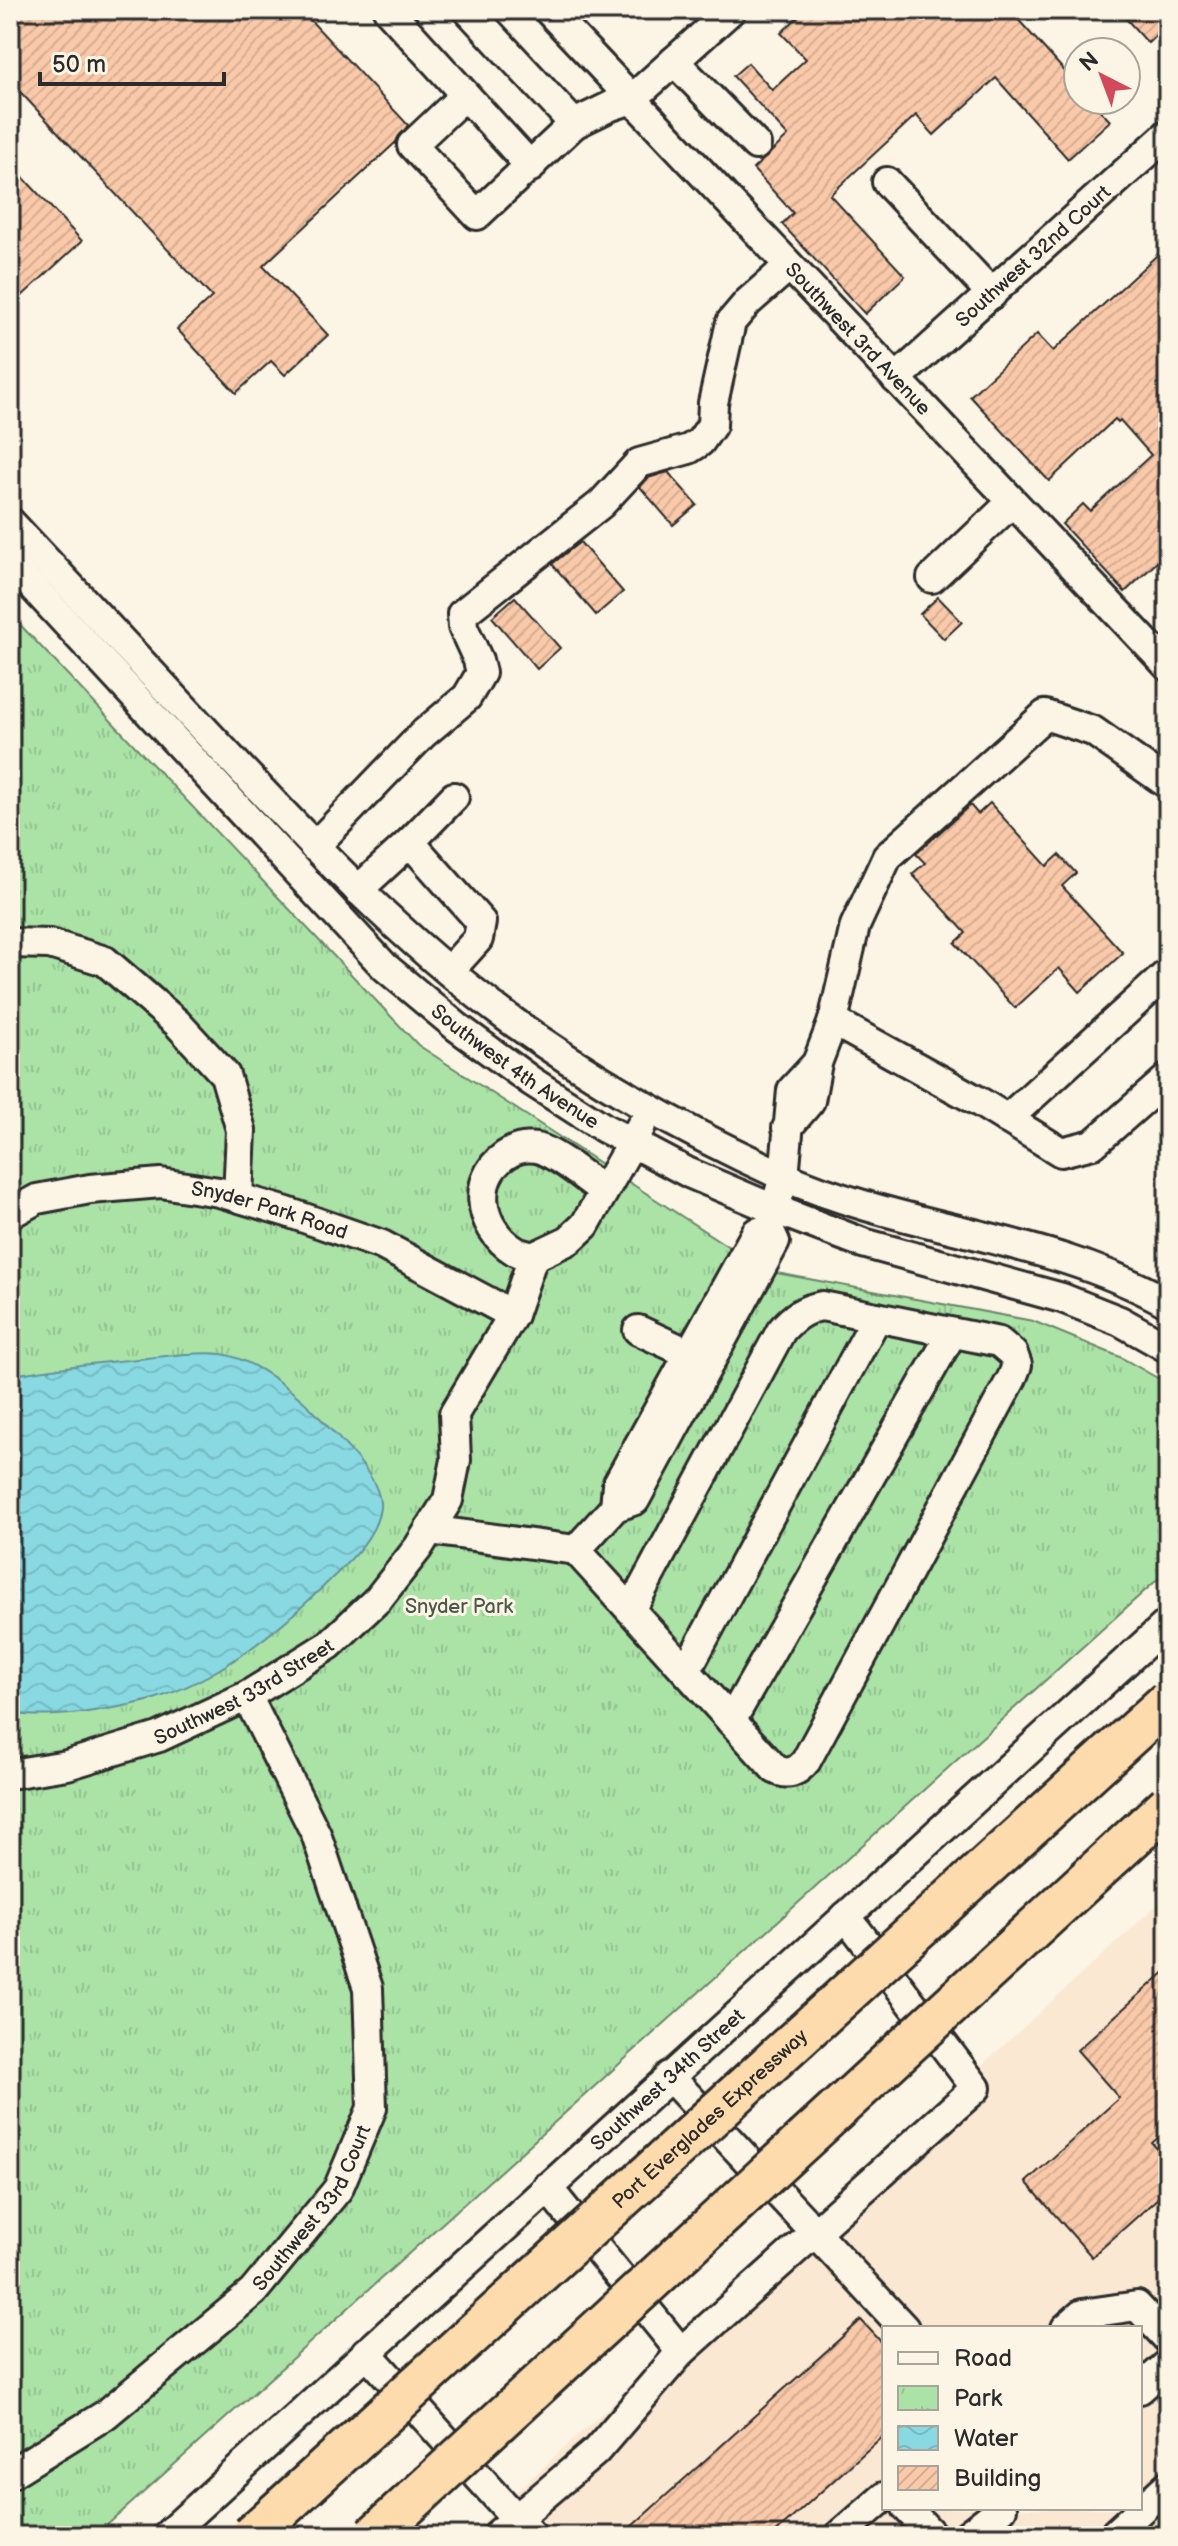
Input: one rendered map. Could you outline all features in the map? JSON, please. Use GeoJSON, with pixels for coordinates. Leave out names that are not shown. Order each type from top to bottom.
{"type":"FeatureCollection","features":[{"type":"Feature","properties":{"kind":"highway","name":"Port Everglades Expressway"},"geometry":{"type":"LineString","coordinates":[[251,2536],[1168,1701]]}},
{"type":"Feature","properties":{"kind":"highway"},"geometry":{"type":"LineString","coordinates":[[374,2536],[1168,1805]]}},
{"type":"Feature","properties":{"kind":"street"},"geometry":{"type":"LineString","coordinates":[[388,10],[531,167]]}},
{"type":"Feature","properties":{"kind":"street"},"geometry":{"type":"LineString","coordinates":[[468,10],[574,124]]}},
{"type":"Feature","properties":{"kind":"street","name":"Southwest 3rd Avenue"},"geometry":{"type":"LineString","coordinates":[[548,10],[1012,502],[1162,649]]}},
{"type":"Feature","properties":{"kind":"street"},"geometry":{"type":"LineString","coordinates":[[465,95],[412,145],[477,215],[574,124],[632,99],[728,11]]}},
{"type":"Feature","properties":{"kind":"street"},"geometry":{"type":"LineString","coordinates":[[674,61],[756,145]]}},
{"type":"Feature","properties":{"kind":"street","name":"Southwest 32nd Court"},"geometry":{"type":"LineString","coordinates":[[896,379],[1168,134]]}},
{"type":"Feature","properties":{"kind":"street"},"geometry":{"type":"LineString","coordinates":[[887,182],[992,294]]}},
{"type":"Feature","properties":{"kind":"street"},"geometry":{"type":"LineString","coordinates":[[314,847],[423,734],[467,697],[481,673],[463,627],[462,614],[601,504],[639,463],[689,449],[700,442],[712,425],[713,403],[731,322],[748,302],[789,266]]}},
{"type":"Feature","properties":{"kind":"street"},"geometry":{"type":"LineString","coordinates":[[932,578],[1012,502]]}},
{"type":"Feature","properties":{"kind":"street","name":"Southwest 4th Avenue"},"geometry":{"type":"LineString","coordinates":[[10,522],[314,847],[358,890],[449,971],[578,1067],[650,1110],[784,1177],[861,1203],[1076,1263],[1168,1303]]}},
{"type":"Feature","properties":{"kind":"street","name":"Southwest 4th Avenue"},"geometry":{"type":"LineString","coordinates":[[10,562],[385,967],[457,1027],[531,1081],[604,1128],[772,1219],[1062,1298],[1120,1321],[1168,1348]]}},
{"type":"Feature","properties":{"kind":"street"},"geometry":{"type":"LineString","coordinates":[[576,1550],[615,1507],[635,1500],[775,1242],[772,1219],[784,1177],[787,1128],[810,1101],[817,1063],[833,1021],[855,926],[887,857],[1045,715],[1093,731],[1168,784]]}},
{"type":"Feature","properties":{"kind":"street"},"geometry":{"type":"LineString","coordinates":[[358,890],[454,797]]}},
{"type":"Feature","properties":{"kind":"street"},"geometry":{"type":"LineString","coordinates":[[410,842],[481,922],[478,939],[449,971]]}},
{"type":"Feature","properties":{"kind":"street"},"geometry":{"type":"LineString","coordinates":[[10,943],[50,944],[105,961],[177,1023],[225,1075],[241,1130],[238,1197]]}},
{"type":"Feature","properties":{"kind":"street"},"geometry":{"type":"LineString","coordinates":[[1007,1119],[1168,973]]}},
{"type":"Feature","properties":{"kind":"street"},"geometry":{"type":"LineString","coordinates":[[833,1021],[1061,1152],[1093,1144],[1168,1078]]}},
{"type":"Feature","properties":{"kind":"street"},"geometry":{"type":"LineString","coordinates":[[604,1191],[541,1148],[521,1147],[502,1156],[489,1170],[482,1192],[485,1215],[515,1251],[533,1257],[569,1240],[585,1225],[650,1110]]}},
{"type":"Feature","properties":{"kind":"street","name":"Snyder Park Road"},"geometry":{"type":"LineString","coordinates":[[10,1214],[37,1199],[90,1189],[161,1183],[238,1197],[382,1245],[513,1315]]}},
{"type":"Feature","properties":{"kind":"street"},"geometry":{"type":"LineString","coordinates":[[615,1507],[617,1485],[756,1233],[772,1219]]}},
{"type":"Feature","properties":{"kind":"street","name":"Southwest 33rd Street"},"geometry":{"type":"LineString","coordinates":[[10,1774],[67,1765],[159,1737],[247,1696],[329,1645],[378,1599],[448,1500],[456,1460],[454,1414],[513,1315],[533,1257]]}},
{"type":"Feature","properties":{"kind":"street"},"geometry":{"type":"LineString","coordinates":[[429,1530],[576,1550],[775,1769],[782,1773],[799,1768],[806,1761],[1017,1365],[1013,1354],[999,1342],[822,1306],[809,1308],[792,1318],[781,1331],[631,1610]]}},
{"type":"Feature","properties":{"kind":"street"},"geometry":{"type":"LineString","coordinates":[[686,1671],[877,1317]]}},
{"type":"Feature","properties":{"kind":"street"},"geometry":{"type":"LineString","coordinates":[[638,1330],[690,1354]]}},
{"type":"Feature","properties":{"kind":"street"},"geometry":{"type":"LineString","coordinates":[[731,1721],[952,1333]]}},
{"type":"Feature","properties":{"kind":"street","name":"Southwest 34th Street"},"geometry":{"type":"LineString","coordinates":[[169,2535],[1168,1623]]}},
{"type":"Feature","properties":{"kind":"street","name":"Southwest 33rd Court"},"geometry":{"type":"LineString","coordinates":[[10,2474],[105,2415],[253,2292],[338,2189],[372,2108],[368,1988],[316,1834],[247,1696]]}},
{"type":"Feature","properties":{"kind":"street"},"geometry":{"type":"LineString","coordinates":[[366,2352],[514,2530],[596,2451],[681,2352],[976,2088],[846,1916]]}},
{"type":"Feature","properties":{"kind":"street"},"geometry":{"type":"LineString","coordinates":[[669,2076],[902,2326]]}},
{"type":"Feature","properties":{"kind":"street"},"geometry":{"type":"LineString","coordinates":[[547,2187],[681,2352]]}},
{"type":"Feature","properties":{"kind":"street"},"geometry":{"type":"LineString","coordinates":[[1068,2326],[1082,2314],[1137,2306],[1168,2339]]}},
{"type":"Feature","properties":{"kind":"street"},"geometry":{"type":"LineString","coordinates":[[1142,2387],[1168,2364]]}},
{"type":"Feature","properties":{"kind":"street"},"geometry":{"type":"LineString","coordinates":[[1142,2509],[1168,2485]]}},
{"type":"Feature","properties":{"kind":"street"},"geometry":{"type":"LineString","coordinates":[[839,2536],[882,2499]]}},
{"type":"Feature","properties":{"kind":"street"},"geometry":{"type":"LineString","coordinates":[[909,2510],[933,2536]]}},
{"type":"Feature","properties":{"kind":"street"},"geometry":{"type":"LineString","coordinates":[[966,2536],[999,2510]]}},
{"type":"Feature","properties":{"kind":"street"},"geometry":{"type":"LineString","coordinates":[[1112,2536],[1141,2510]]}},
{"type":"Feature","properties":{"kind":"shaded area"},"geometry":{"type":"Polygon","coordinates":[[[1168,1895],[1168,2536],[468,2536],[1168,1895]]]}},
{"type":"Feature","properties":{"kind":"green space","name":"Snyder Park"},"geometry":{"type":"Polygon","coordinates":[[[10,614],[418,1045],[766,1271],[1033,1321],[1120,1357],[1168,1384],[1168,1570],[95,2536],[10,2536],[10,614]]]}},
{"type":"Feature","properties":{"kind":"water"},"geometry":{"type":"Polygon","coordinates":[[[185,1354],[221,1354],[247,1362],[289,1389],[312,1409],[358,1460],[375,1484],[380,1508],[373,1530],[350,1560],[286,1620],[224,1667],[201,1679],[154,1699],[117,1707],[52,1715],[10,1713],[10,1375],[185,1354]]]}},
{"type":"Feature","properties":{"kind":"building"},"geometry":{"type":"Polygon","coordinates":[[[10,10],[301,10],[408,125],[396,142],[263,266],[328,335],[285,375],[271,361],[236,393],[177,329],[212,297],[10,81],[10,10]]]}},
{"type":"Feature","properties":{"kind":"building"},"geometry":{"type":"Polygon","coordinates":[[[805,10],[1015,10],[1015,16],[1062,68],[1062,116],[1105,116],[1110,121],[1068,159],[996,78],[934,135],[916,115],[830,195],[905,276],[865,314],[782,224],[793,213],[753,169],[788,136],[733,76],[748,63],[772,90],[806,59],[781,33],[805,10]]]}},
{"type":"Feature","properties":{"kind":"building"},"geometry":{"type":"Polygon","coordinates":[[[1118,10],[1168,10],[1168,24],[1148,43],[1118,10]]]}},
{"type":"Feature","properties":{"kind":"building"},"geometry":{"type":"Polygon","coordinates":[[[10,163],[82,241],[10,307],[10,163]]]}},
{"type":"Feature","properties":{"kind":"building"},"geometry":{"type":"Polygon","coordinates":[[[1168,245],[1168,552],[1125,592],[1062,524],[1083,504],[1090,511],[1151,455],[1120,420],[1115,419],[1049,481],[970,396],[1037,334],[1053,351],[1168,245]]]}},
{"type":"Feature","properties":{"kind":"building"},"geometry":{"type":"Polygon","coordinates":[[[668,472],[697,505],[673,525],[640,487],[648,478],[668,472]]]}},
{"type":"Feature","properties":{"kind":"building"},"geometry":{"type":"Polygon","coordinates":[[[580,542],[623,592],[596,615],[552,564],[580,542]]]}},
{"type":"Feature","properties":{"kind":"building"},"geometry":{"type":"Polygon","coordinates":[[[515,597],[560,648],[537,669],[492,617],[515,597]]]}},
{"type":"Feature","properties":{"kind":"building"},"geometry":{"type":"Polygon","coordinates":[[[938,597],[962,622],[944,639],[920,614],[938,597]]]}},
{"type":"Feature","properties":{"kind":"building"},"geometry":{"type":"Polygon","coordinates":[[[990,803],[1047,866],[1059,855],[1076,873],[1062,886],[1123,953],[1080,992],[1059,968],[1015,1008],[955,943],[966,933],[912,874],[925,863],[916,854],[970,805],[978,814],[990,803]]]}},
{"type":"Feature","properties":{"kind":"building"},"geometry":{"type":"Polygon","coordinates":[[[1168,1969],[1168,2129],[1152,2143],[1168,2161],[1168,2189],[1092,2257],[1026,2182],[1119,2098],[1077,2050],[1168,1969]]]}},
{"type":"Feature","properties":{"kind":"building"},"geometry":{"type":"Polygon","coordinates":[[[861,2320],[882,2343],[882,2437],[772,2536],[621,2536],[861,2320]]]}}]}
